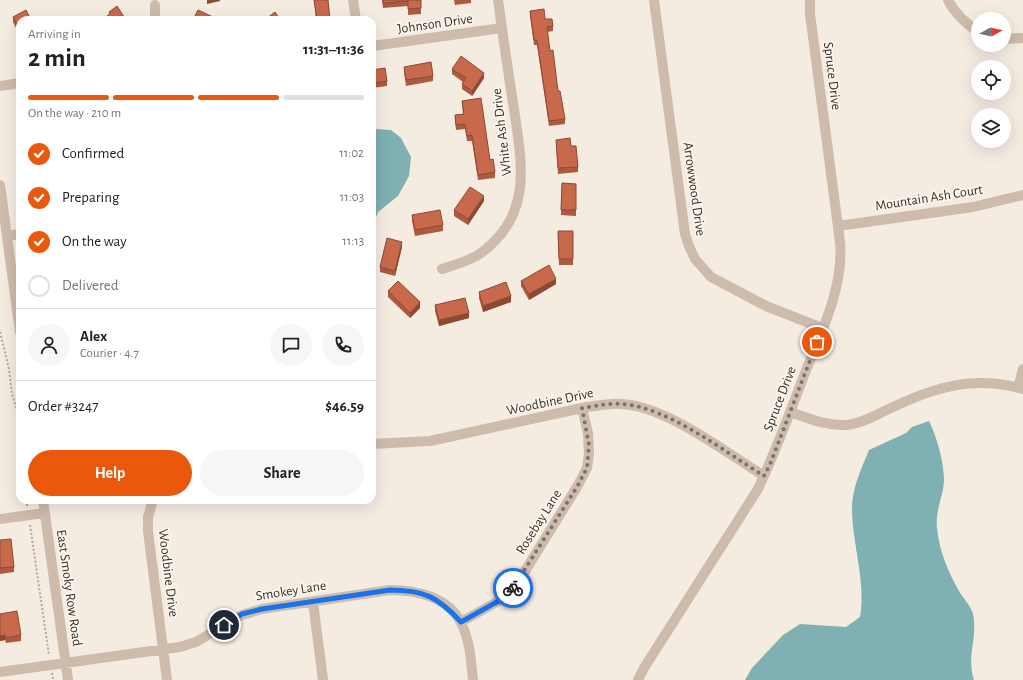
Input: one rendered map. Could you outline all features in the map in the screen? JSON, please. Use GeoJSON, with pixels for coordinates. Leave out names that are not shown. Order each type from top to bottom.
{"type":"FeatureCollection","features":[{"type":"Feature","properties":{"kind":"street"},"geometry":{"type":"LineString","coordinates":[[353,0],[355,16]]}},
{"type":"Feature","properties":{"kind":"street","name":"White Ash Drive"},"geometry":{"type":"LineString","coordinates":[[442,270],[480,254],[497,239],[507,225],[521,190],[522,174],[520,154],[498,0]]}},
{"type":"Feature","properties":{"kind":"street","name":"Arrowwood Drive"},"geometry":{"type":"LineString","coordinates":[[654,0],[685,234],[688,246],[702,269],[711,277],[766,306],[822,328]]}},
{"type":"Feature","properties":{"kind":"street","name":"Spruce Drive"},"geometry":{"type":"LineString","coordinates":[[638,680],[644,668],[751,501],[764,476],[822,328],[840,275],[841,255],[838,226],[810,14],[810,0]]}},
{"type":"Feature","properties":{"kind":"street"},"geometry":{"type":"LineString","coordinates":[[948,0],[957,14],[971,26]]}},
{"type":"Feature","properties":{"kind":"street"},"geometry":{"type":"LineString","coordinates":[[154,5],[155,16]]}},
{"type":"Feature","properties":{"kind":"street","name":"Johnson Drive"},"geometry":{"type":"LineString","coordinates":[[376,45],[502,28]]}},
{"type":"Feature","properties":{"kind":"street"},"geometry":{"type":"LineString","coordinates":[[1011,39],[1023,38]]}},
{"type":"Feature","properties":{"kind":"street"},"geometry":{"type":"LineString","coordinates":[[0,86],[16,84]]}},
{"type":"Feature","properties":{"kind":"street"},"geometry":{"type":"LineString","coordinates":[[0,186],[16,302]]}},
{"type":"Feature","properties":{"kind":"street","name":"Mountain Ash Court"},"geometry":{"type":"LineString","coordinates":[[838,226],[973,207],[1023,195]]}},
{"type":"Feature","properties":{"kind":"street"},"geometry":{"type":"LineString","coordinates":[[7,236],[16,235]]}},
{"type":"Feature","properties":{"kind":"street"},"geometry":{"type":"LineString","coordinates":[[790,412],[822,423],[847,425],[861,422],[925,392],[950,385],[980,383],[1020,388],[1023,369]]}},
{"type":"Feature","properties":{"kind":"street","name":"Woodbine Drive"},"geometry":{"type":"LineString","coordinates":[[376,444],[430,441],[582,408],[608,404],[624,404],[649,410],[670,418],[764,476]]}},
{"type":"Feature","properties":{"kind":"street","name":"Rosebay Lane"},"geometry":{"type":"LineString","coordinates":[[461,622],[502,599],[517,584],[577,487],[587,468],[589,454],[588,433],[582,408]]}},
{"type":"Feature","properties":{"kind":"street","name":"East Smoky Row Road"},"geometry":{"type":"LineString","coordinates":[[44,504],[68,680]]}},
{"type":"Feature","properties":{"kind":"street","name":"Woodbine Drive"},"geometry":{"type":"LineString","coordinates":[[152,504],[148,517],[148,531],[167,680]]}},
{"type":"Feature","properties":{"kind":"street"},"geometry":{"type":"LineString","coordinates":[[0,519],[45,513]]}},
{"type":"Feature","properties":{"kind":"street","name":"Smokey Lane"},"geometry":{"type":"LineString","coordinates":[[0,672],[163,650],[196,642],[242,614],[262,609],[390,590],[410,590],[437,599],[447,606],[461,622],[468,646],[473,680]]}},
{"type":"Feature","properties":{"kind":"street"},"geometry":{"type":"LineString","coordinates":[[313,602],[323,680]]}},
{"type":"Feature","properties":{"kind":"path"},"geometry":{"type":"LineString","coordinates":[[0,332],[16,407]]}},
{"type":"Feature","properties":{"kind":"path"},"geometry":{"type":"LineString","coordinates":[[30,522],[53,680]]}},
{"type":"Feature","properties":{"kind":"water"},"geometry":{"type":"Polygon","coordinates":[[[376,129],[391,130],[401,138],[411,157],[409,176],[398,196],[378,212],[376,217],[376,129]]]}},
{"type":"Feature","properties":{"kind":"water"},"geometry":{"type":"Polygon","coordinates":[[[929,421],[940,450],[944,473],[944,485],[937,515],[938,536],[942,553],[951,576],[973,614],[974,631],[971,663],[974,680],[745,680],[752,668],[783,635],[800,624],[846,627],[860,617],[861,591],[852,512],[853,496],[857,480],[869,450],[906,433],[912,427],[929,421]]]}},
{"type":"Feature","properties":{"kind":"building"},"geometry":{"type":"Polygon","coordinates":[[[314,0],[328,0],[330,16],[316,16],[314,0]]]}},
{"type":"Feature","properties":{"kind":"building"},"geometry":{"type":"Polygon","coordinates":[[[383,0],[421,0],[421,8],[408,9],[408,1],[383,3],[383,0]]]}},
{"type":"Feature","properties":{"kind":"building"},"geometry":{"type":"Polygon","coordinates":[[[117,6],[123,16],[107,16],[110,14],[109,12],[117,6]]]}},
{"type":"Feature","properties":{"kind":"building"},"geometry":{"type":"Polygon","coordinates":[[[544,9],[545,19],[552,19],[553,26],[547,27],[550,51],[553,50],[558,91],[560,91],[565,119],[549,121],[537,40],[534,40],[530,11],[544,9]]]}},
{"type":"Feature","properties":{"kind":"building"},"geometry":{"type":"Polygon","coordinates":[[[26,10],[29,16],[16,16],[16,23],[13,17],[26,10]]]}},
{"type":"Feature","properties":{"kind":"building"},"geometry":{"type":"Polygon","coordinates":[[[198,10],[211,16],[195,16],[198,10]]]}},
{"type":"Feature","properties":{"kind":"building"},"geometry":{"type":"Polygon","coordinates":[[[275,12],[278,16],[270,16],[275,12]]]}},
{"type":"Feature","properties":{"kind":"building"},"geometry":{"type":"Polygon","coordinates":[[[461,56],[484,73],[472,91],[462,84],[466,78],[452,69],[461,56]]]}},
{"type":"Feature","properties":{"kind":"building"},"geometry":{"type":"Polygon","coordinates":[[[431,62],[433,76],[406,80],[404,67],[431,62]]]}},
{"type":"Feature","properties":{"kind":"building"},"geometry":{"type":"Polygon","coordinates":[[[385,68],[387,81],[376,82],[376,69],[385,68]]]}},
{"type":"Feature","properties":{"kind":"building"},"geometry":{"type":"Polygon","coordinates":[[[481,98],[490,160],[493,159],[495,172],[478,175],[472,135],[467,136],[465,124],[456,125],[455,115],[464,114],[462,101],[481,98]]]}},
{"type":"Feature","properties":{"kind":"building"},"geometry":{"type":"Polygon","coordinates":[[[570,138],[571,146],[576,146],[578,167],[558,168],[556,140],[570,138]]]}},
{"type":"Feature","properties":{"kind":"building"},"geometry":{"type":"Polygon","coordinates":[[[562,183],[576,184],[576,210],[561,210],[562,183]]]}},
{"type":"Feature","properties":{"kind":"building"},"geometry":{"type":"Polygon","coordinates":[[[470,187],[484,196],[468,219],[454,210],[470,187]]]}},
{"type":"Feature","properties":{"kind":"building"},"geometry":{"type":"Polygon","coordinates":[[[440,210],[443,225],[415,230],[412,215],[440,210]]]}},
{"type":"Feature","properties":{"kind":"building"},"geometry":{"type":"Polygon","coordinates":[[[558,231],[573,231],[573,259],[559,259],[558,231]]]}},
{"type":"Feature","properties":{"kind":"building"},"geometry":{"type":"Polygon","coordinates":[[[387,238],[402,242],[395,271],[380,267],[387,238]]]}},
{"type":"Feature","properties":{"kind":"building"},"geometry":{"type":"Polygon","coordinates":[[[549,265],[556,279],[529,294],[521,281],[549,265]]]}},
{"type":"Feature","properties":{"kind":"building"},"geometry":{"type":"Polygon","coordinates":[[[398,281],[420,302],[410,313],[388,291],[398,281]]]}},
{"type":"Feature","properties":{"kind":"building"},"geometry":{"type":"Polygon","coordinates":[[[506,282],[511,296],[483,306],[479,292],[506,282]]]}},
{"type":"Feature","properties":{"kind":"building"},"geometry":{"type":"Polygon","coordinates":[[[465,298],[469,313],[439,320],[435,305],[465,298]]]}},
{"type":"Feature","properties":{"kind":"building"},"geometry":{"type":"Polygon","coordinates":[[[11,539],[14,567],[0,568],[0,540],[11,539]]]}},
{"type":"Feature","properties":{"kind":"building"},"geometry":{"type":"Polygon","coordinates":[[[17,611],[21,635],[6,638],[5,635],[0,636],[0,614],[17,611]]]}},
{"type":"Feature","properties":{"kind":"way so far"},"geometry":{"type":"LineString","coordinates":[[513,588],[517,584],[577,487],[587,468],[589,454],[588,433],[582,408],[608,404],[624,404],[642,408],[670,418],[764,476],[771,462],[817,342]]}},
{"type":"Feature","properties":{"kind":"route"},"geometry":{"type":"LineString","coordinates":[[224,625],[242,614],[262,609],[390,590],[410,590],[437,599],[447,606],[461,622],[487,609],[502,599],[513,588]]}}]}
